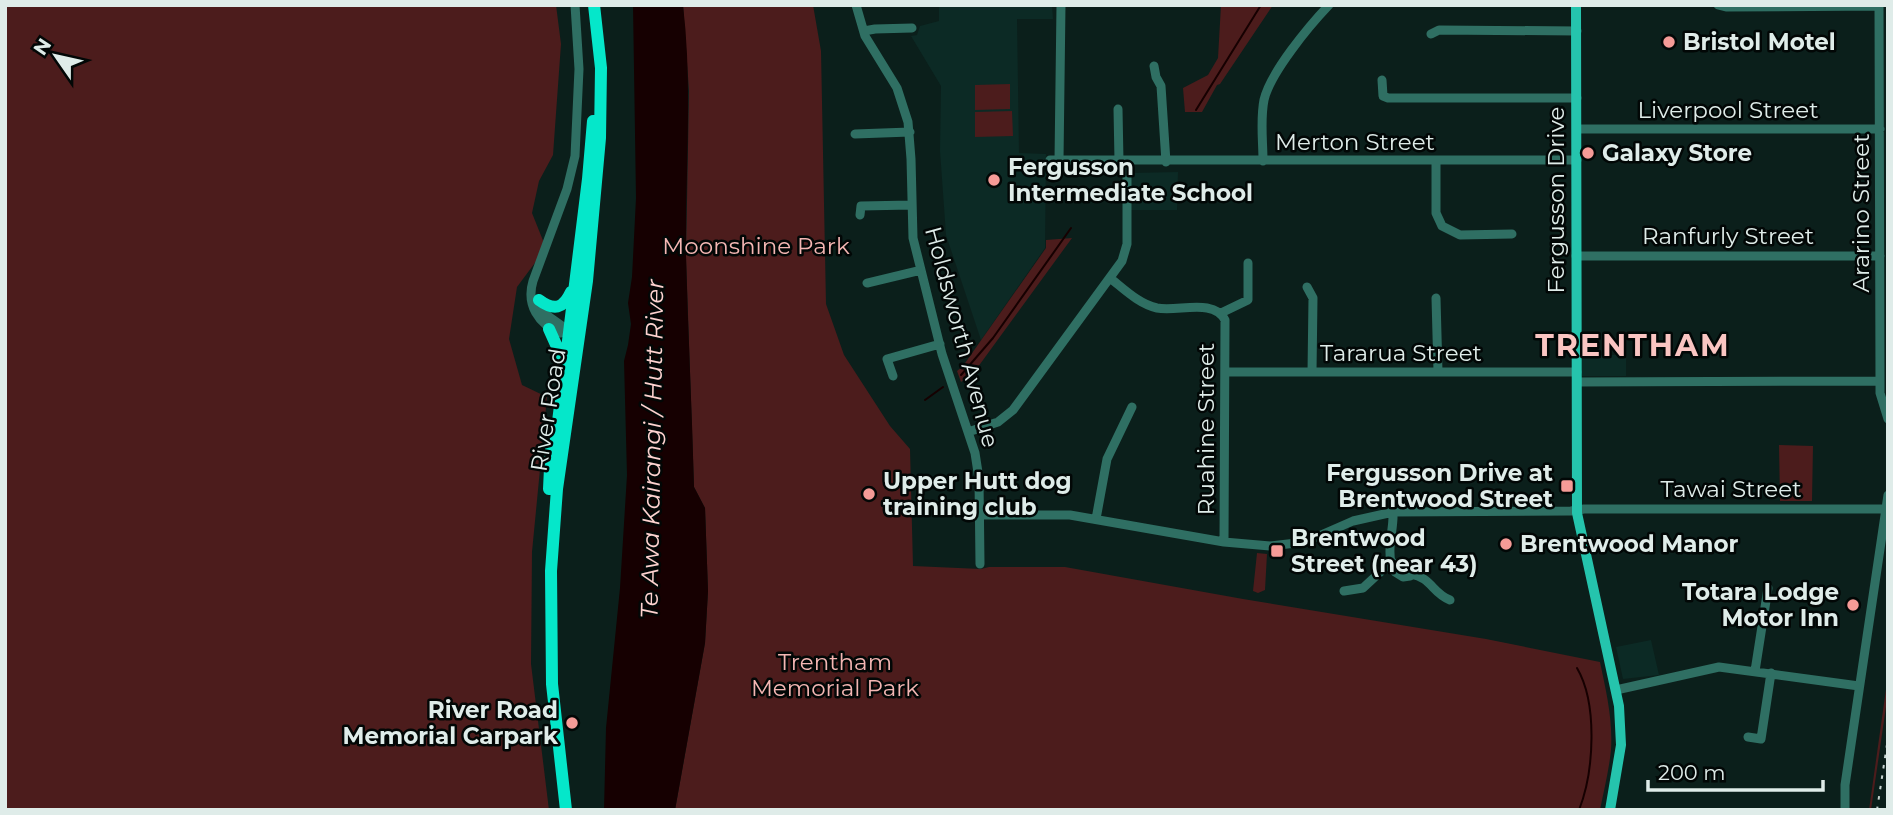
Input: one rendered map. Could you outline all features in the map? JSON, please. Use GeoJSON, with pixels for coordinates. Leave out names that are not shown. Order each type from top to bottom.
{"type":"FeatureCollection","features":[{"type":"Feature","properties":{"kind":"highway","name":"River Road"},"geometry":{"type":"LineString","coordinates":[[566,810],[554,712],[551,571],[561,460],[587,281],[595,193],[601,114],[601,68],[594,11]]}},
{"type":"Feature","properties":{"kind":"highway","name":"River Road"},"geometry":{"type":"LineString","coordinates":[[560,810],[551,745],[543,641],[543,557],[592,134],[594,11]]}},
{"type":"Feature","properties":{"kind":"highway"},"geometry":{"type":"LineString","coordinates":[[561,460],[573,343],[569,331],[576,321],[588,225],[595,193]]}},
{"type":"Feature","properties":{"kind":"highway"},"geometry":{"type":"LineString","coordinates":[[539,300],[550,308],[557,308],[564,303],[574,285]]}},
{"type":"Feature","properties":{"kind":"highway"},"geometry":{"type":"LineString","coordinates":[[549,329],[559,356],[549,489]]}},
{"type":"Feature","properties":{"kind":"main road","name":"Fergusson Drive"},"geometry":{"type":"LineString","coordinates":[[1576,5],[1577,509],[1579,530],[1616,690],[1621,745],[1610,810]]}},
{"type":"Feature","properties":{"kind":"street"},"geometry":{"type":"LineString","coordinates":[[569,331],[561,333],[549,329],[538,317],[531,302],[530,288],[567,190],[576,147],[579,69],[575,5]]}},
{"type":"Feature","properties":{"kind":"street","name":"Holdsworth Avenue"},"geometry":{"type":"LineString","coordinates":[[856,5],[864,31],[897,88],[910,132],[913,238],[979,479],[981,564]]}},
{"type":"Feature","properties":{"kind":"street","name":"Merton Street"},"geometry":{"type":"LineString","coordinates":[[1060,5],[1054,160],[1577,160]]}},
{"type":"Feature","properties":{"kind":"street"},"geometry":{"type":"LineString","coordinates":[[1263,161],[1262,121],[1264,100],[1270,83],[1329,5]]}},
{"type":"Feature","properties":{"kind":"street"},"geometry":{"type":"LineString","coordinates":[[1718,5],[1879,6]]}},
{"type":"Feature","properties":{"kind":"street","name":"Ararino Street"},"geometry":{"type":"LineString","coordinates":[[1879,6],[1884,92],[1880,129],[1884,169],[1880,256],[1880,393],[1888,419]]}},
{"type":"Feature","properties":{"kind":"street"},"geometry":{"type":"LineString","coordinates":[[864,31],[912,29]]}},
{"type":"Feature","properties":{"kind":"street"},"geometry":{"type":"LineString","coordinates":[[1431,34],[1439,30],[1577,31]]}},
{"type":"Feature","properties":{"kind":"street"},"geometry":{"type":"LineString","coordinates":[[1154,66],[1161,86],[1166,162]]}},
{"type":"Feature","properties":{"kind":"street"},"geometry":{"type":"LineString","coordinates":[[1382,80],[1381,91],[1383,96],[1388,98],[1577,98]]}},
{"type":"Feature","properties":{"kind":"street"},"geometry":{"type":"LineString","coordinates":[[968,432],[998,422],[1013,410],[1122,261],[1127,244],[1118,109]]}},
{"type":"Feature","properties":{"kind":"street","name":"Liverpool Street"},"geometry":{"type":"LineString","coordinates":[[1577,129],[1880,129]]}},
{"type":"Feature","properties":{"kind":"street"},"geometry":{"type":"LineString","coordinates":[[855,134],[910,132]]}},
{"type":"Feature","properties":{"kind":"street"},"geometry":{"type":"LineString","coordinates":[[1436,162],[1436,213],[1442,226],[1460,235],[1512,234]]}},
{"type":"Feature","properties":{"kind":"street"},"geometry":{"type":"LineString","coordinates":[[860,215],[861,206],[911,205]]}},
{"type":"Feature","properties":{"kind":"street","name":"Ranfurly Street"},"geometry":{"type":"LineString","coordinates":[[1576,256],[1880,256]]}},
{"type":"Feature","properties":{"kind":"street"},"geometry":{"type":"LineString","coordinates":[[1221,313],[1248,300],[1248,263]]}},
{"type":"Feature","properties":{"kind":"street"},"geometry":{"type":"LineString","coordinates":[[538,270],[536,287],[545,314],[569,331]]}},
{"type":"Feature","properties":{"kind":"street"},"geometry":{"type":"LineString","coordinates":[[867,283],[921,270]]}},
{"type":"Feature","properties":{"kind":"street","name":"Ruahine Street"},"geometry":{"type":"LineString","coordinates":[[1110,278],[1144,303],[1157,308],[1209,308],[1221,313],[1225,320],[1224,542]]}},
{"type":"Feature","properties":{"kind":"street"},"geometry":{"type":"LineString","coordinates":[[1307,286],[1313,298],[1312,372]]}},
{"type":"Feature","properties":{"kind":"street"},"geometry":{"type":"LineString","coordinates":[[1436,299],[1438,372]]}},
{"type":"Feature","properties":{"kind":"street"},"geometry":{"type":"LineString","coordinates":[[893,376],[887,359],[940,344]]}},
{"type":"Feature","properties":{"kind":"street","name":"Tararua Street"},"geometry":{"type":"LineString","coordinates":[[1226,372],[1438,372],[1577,377],[1880,381]]}},
{"type":"Feature","properties":{"kind":"street"},"geometry":{"type":"LineString","coordinates":[[1096,519],[1107,459],[1132,407]]}},
{"type":"Feature","properties":{"kind":"street"},"geometry":{"type":"LineString","coordinates":[[1844,810],[1845,785],[1888,495]]}},
{"type":"Feature","properties":{"kind":"street","name":"Tawai Street"},"geometry":{"type":"LineString","coordinates":[[981,515],[1070,515],[1253,546],[1297,544],[1363,517],[1393,512],[1886,509]]}},
{"type":"Feature","properties":{"kind":"street"},"geometry":{"type":"LineString","coordinates":[[1392,563],[1389,549],[1394,528],[1393,512]]}},
{"type":"Feature","properties":{"kind":"street"},"geometry":{"type":"LineString","coordinates":[[1392,563],[1426,579],[1435,590],[1450,600]]}},
{"type":"Feature","properties":{"kind":"street"},"geometry":{"type":"LineString","coordinates":[[1345,591],[1352,592],[1363,588],[1392,563]]}},
{"type":"Feature","properties":{"kind":"street"},"geometry":{"type":"LineString","coordinates":[[1755,671],[1768,588]]}},
{"type":"Feature","properties":{"kind":"street"},"geometry":{"type":"LineString","coordinates":[[1426,598],[1435,590]]}},
{"type":"Feature","properties":{"kind":"street"},"geometry":{"type":"LineString","coordinates":[[1616,690],[1712,667],[1859,686]]}},
{"type":"Feature","properties":{"kind":"street"},"geometry":{"type":"LineString","coordinates":[[1748,737],[1761,739],[1771,673]]}},
{"type":"Feature","properties":{"kind":"shaded area","name":"Fergusson Intermediate School"},"geometry":{"type":"Polygon","coordinates":[[[939,5],[1052,5],[1053,19],[1017,19],[1019,153],[1046,154],[1045,248],[981,340],[946,235],[940,151],[941,86],[911,36],[917,35],[920,26],[939,21],[939,5]]]}},
{"type":"Feature","properties":{"kind":"shaded area"},"geometry":{"type":"Polygon","coordinates":[[[1178,172],[1177,210],[1131,210],[1131,173],[1178,172]]]}},
{"type":"Feature","properties":{"kind":"shaded area"},"geometry":{"type":"Polygon","coordinates":[[[1582,355],[1626,355],[1626,376],[1582,376],[1582,355]]]}},
{"type":"Feature","properties":{"kind":"shaded area"},"geometry":{"type":"Polygon","coordinates":[[[1651,640],[1659,675],[1623,679],[1616,647],[1651,640]]]}},
{"type":"Feature","properties":{"kind":"green space"},"geometry":{"type":"Polygon","coordinates":[[[5,5],[556,5],[561,44],[553,155],[539,181],[532,213],[546,248],[517,287],[509,339],[522,385],[547,397],[532,552],[531,664],[549,810],[5,810],[5,5]]]}},
{"type":"Feature","properties":{"kind":"green space","name":"Trentham Memorial Park"},"geometry":{"type":"Polygon","coordinates":[[[683,5],[813,5],[821,51],[826,304],[844,355],[890,426],[910,449],[913,566],[981,569],[1065,567],[1486,639],[1600,662],[1611,727],[1611,750],[1600,810],[675,810],[705,643],[708,591],[705,508],[694,487],[686,257],[689,91],[683,5]]]}},
{"type":"Feature","properties":{"kind":"green space"},"geometry":{"type":"Polygon","coordinates":[[[1221,5],[1273,5],[1217,85],[1202,112],[1185,112],[1183,88],[1208,75],[1218,58],[1221,5]]]}},
{"type":"Feature","properties":{"kind":"green space"},"geometry":{"type":"Polygon","coordinates":[[[1010,84],[1010,109],[975,110],[975,85],[1010,84]]]}},
{"type":"Feature","properties":{"kind":"green space"},"geometry":{"type":"Polygon","coordinates":[[[1012,111],[1013,136],[975,137],[975,112],[1012,111]]]}},
{"type":"Feature","properties":{"kind":"green space"},"geometry":{"type":"Polygon","coordinates":[[[1072,238],[975,371],[961,382],[957,371],[1046,248],[1046,240],[1072,238]]]}},
{"type":"Feature","properties":{"kind":"green space"},"geometry":{"type":"Polygon","coordinates":[[[1779,445],[1813,446],[1812,501],[1780,501],[1779,445]]]}},
{"type":"Feature","properties":{"kind":"green space"},"geometry":{"type":"Polygon","coordinates":[[[1257,553],[1267,554],[1265,590],[1258,593],[1253,591],[1257,553]]]}},
{"type":"Feature","properties":{"kind":"green space"},"geometry":{"type":"Polygon","coordinates":[[[1888,675],[1888,693],[1869,810],[1888,675]]]}},
{"type":"Feature","properties":{"kind":"water","name":"Te Awa Kairangi / Hutt River"},"geometry":{"type":"Polygon","coordinates":[[[633,5],[683,5],[688,68],[686,257],[694,487],[705,508],[708,591],[705,643],[675,810],[604,810],[606,728],[620,588],[627,475],[624,361],[631,324],[628,303],[636,198],[633,5]]]}},
{"type":"Feature","properties":{"kind":"waterway"},"geometry":{"type":"LineString","coordinates":[[1196,110],[1261,5]]}},
{"type":"Feature","properties":{"kind":"waterway"},"geometry":{"type":"LineString","coordinates":[[961,375],[993,338],[1071,228]]}},
{"type":"Feature","properties":{"kind":"waterway"},"geometry":{"type":"LineString","coordinates":[[925,400],[943,387]]}},
{"type":"Feature","properties":{"kind":"waterway"},"geometry":{"type":"LineString","coordinates":[[1577,668],[1588,700],[1592,738],[1588,777],[1579,810]]}},
{"type":"Feature","properties":{"kind":"railway"},"geometry":{"type":"LineString","coordinates":[[1877,810],[1888,738]]}},
{"type":"Feature","properties":{"kind":"place","name":"Bristol Motel"},"geometry":{"type":"Point","coordinates":[1669,42]}},
{"type":"Feature","properties":{"kind":"place","name":"Galaxy Store"},"geometry":{"type":"Point","coordinates":[1588,153]}},
{"type":"Feature","properties":{"kind":"place","name":"Fergusson Intermediate School"},"geometry":{"type":"Point","coordinates":[994,180]}},
{"type":"Feature","properties":{"kind":"place","name":"Fergusson Drive at Brentwood Street"},"geometry":{"type":"Point","coordinates":[1567,486]}},
{"type":"Feature","properties":{"kind":"place","name":"Upper Hutt dog training club"},"geometry":{"type":"Point","coordinates":[869,494]}},
{"type":"Feature","properties":{"kind":"place","name":"Brentwood Manor"},"geometry":{"type":"Point","coordinates":[1506,544]}},
{"type":"Feature","properties":{"kind":"place","name":"Brentwood Street (near 43)"},"geometry":{"type":"Point","coordinates":[1277,551]}},
{"type":"Feature","properties":{"kind":"place","name":"Totara Lodge Motor Inn"},"geometry":{"type":"Point","coordinates":[1853,605]}},
{"type":"Feature","properties":{"kind":"place","name":"River Road Memorial Carpark"},"geometry":{"type":"Point","coordinates":[572,723]}},
{"type":"Feature","properties":{"kind":"district","name":"TRENTHAM"},"geometry":{"type":"Point","coordinates":[1633,345]}},
{"type":"Feature","properties":{"kind":"park label","name":"Moonshine Park"},"geometry":{"type":"Point","coordinates":[756,246]}}]}
